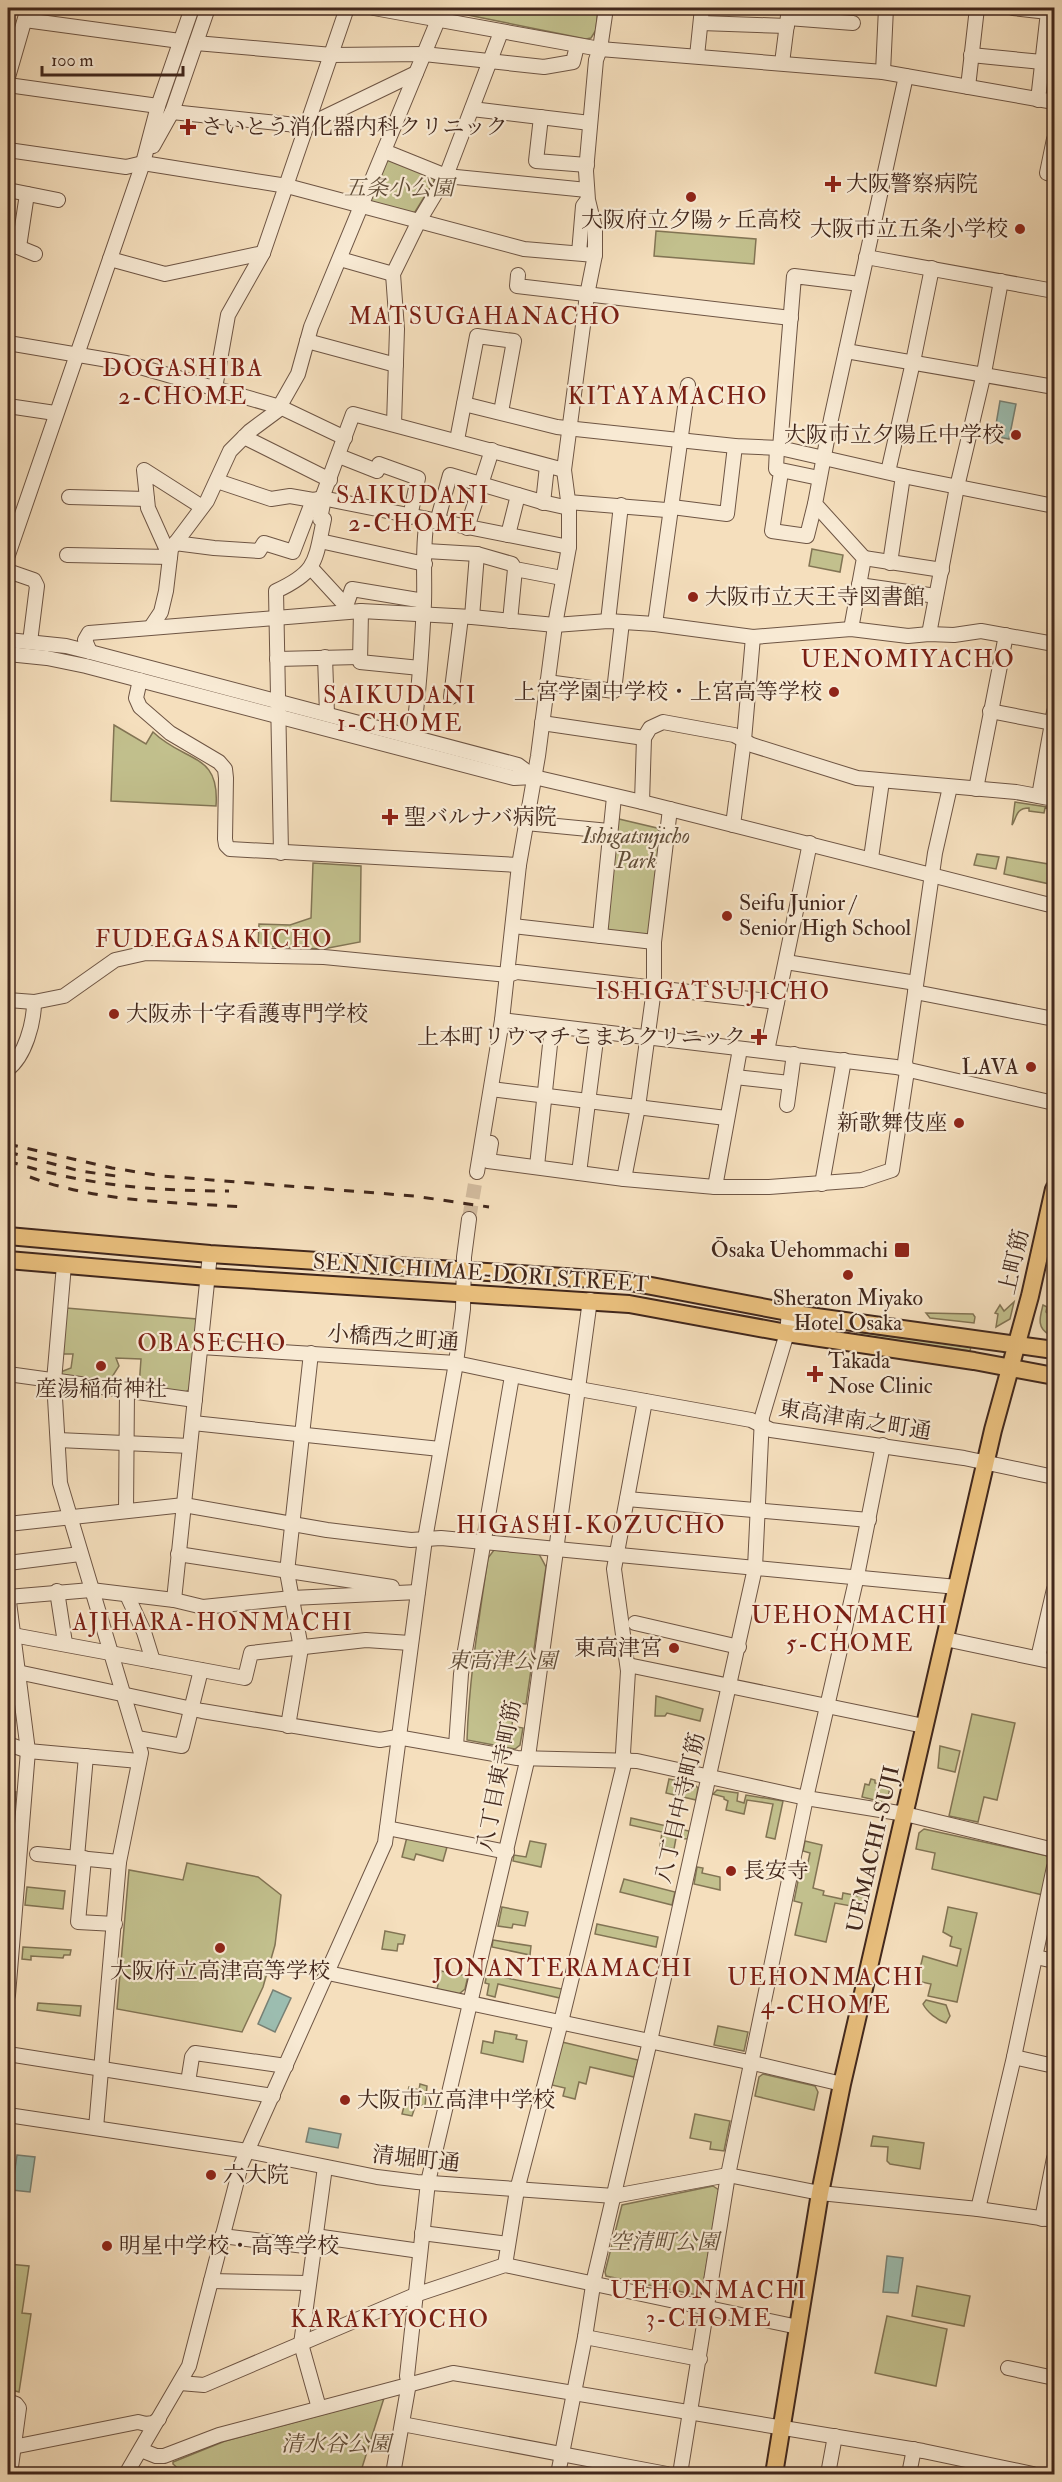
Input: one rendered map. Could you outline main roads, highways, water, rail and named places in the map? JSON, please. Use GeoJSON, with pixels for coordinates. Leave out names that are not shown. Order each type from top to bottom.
{"type":"FeatureCollection","features":[{"type":"Feature","properties":{"kind":"main road","name":"上町筋"},"geometry":{"type":"LineString","coordinates":[[1016,1345],[1054,1189]]}},
{"type":"Feature","properties":{"kind":"main road","name":"SENNICHIMAE-DORI STREET"},"geometry":{"type":"LineString","coordinates":[[8,1236],[210,1254],[625,1281],[789,1312],[1054,1350]]}},
{"type":"Feature","properties":{"kind":"main road","name":"SENNICHIMAE-DORI STREET"},"geometry":{"type":"LineString","coordinates":[[8,1260],[208,1277],[629,1304],[787,1333],[974,1361],[1054,1376]]}},
{"type":"Feature","properties":{"kind":"main road","name":"UEMACHI-SUJI"},"geometry":{"type":"LineString","coordinates":[[774,2475],[820,2193],[842,2084],[924,1726],[1016,1345]]}},
{"type":"Feature","properties":{"kind":"tunnel"},"geometry":{"type":"LineString","coordinates":[[469,1219],[477,1172]]}},
{"type":"Feature","properties":{"kind":"railway"},"geometry":{"type":"LineString","coordinates":[[8,1144],[112,1168],[162,1176],[414,1196],[489,1207]]}},
{"type":"Feature","properties":{"kind":"railway"},"geometry":{"type":"LineString","coordinates":[[8,1152],[80,1171],[116,1176]]}},
{"type":"Feature","properties":{"kind":"railway"},"geometry":{"type":"LineString","coordinates":[[8,1161],[63,1176],[117,1185],[172,1190],[229,1191]]}},
{"type":"Feature","properties":{"kind":"railway"},"geometry":{"type":"LineString","coordinates":[[30,1177],[82,1192],[135,1200],[243,1207]]}},
{"type":"Feature","properties":{"kind":"place","name":"さいとう消化器内科クリニック"},"geometry":{"type":"Point","coordinates":[188,127]}},
{"type":"Feature","properties":{"kind":"place","name":"大阪警察病院"},"geometry":{"type":"Point","coordinates":[833,184]}},
{"type":"Feature","properties":{"kind":"place","name":"大阪府立夕陽ヶ丘高校"},"geometry":{"type":"Point","coordinates":[691,197]}},
{"type":"Feature","properties":{"kind":"place","name":"大阪市立五条小学校"},"geometry":{"type":"Point","coordinates":[1020,229]}},
{"type":"Feature","properties":{"kind":"place","name":"大阪市立夕陽丘中学校"},"geometry":{"type":"Point","coordinates":[1016,435]}},
{"type":"Feature","properties":{"kind":"place","name":"大阪市立天王寺図書館"},"geometry":{"type":"Point","coordinates":[693,597]}},
{"type":"Feature","properties":{"kind":"place","name":"上宮学園中学校・上宮高等学校"},"geometry":{"type":"Point","coordinates":[834,692]}},
{"type":"Feature","properties":{"kind":"place","name":"聖バルナバ病院"},"geometry":{"type":"Point","coordinates":[390,817]}},
{"type":"Feature","properties":{"kind":"place","name":"Seifu Junior / Senior High School"},"geometry":{"type":"Point","coordinates":[727,916]}},
{"type":"Feature","properties":{"kind":"place","name":"大阪赤十字看護専門学校"},"geometry":{"type":"Point","coordinates":[114,1014]}},
{"type":"Feature","properties":{"kind":"place","name":"上本町リウマチこまちクリニック"},"geometry":{"type":"Point","coordinates":[759,1037]}},
{"type":"Feature","properties":{"kind":"place","name":"LAVA"},"geometry":{"type":"Point","coordinates":[1031,1067]}},
{"type":"Feature","properties":{"kind":"place","name":"新歌舞伎座"},"geometry":{"type":"Point","coordinates":[959,1123]}},
{"type":"Feature","properties":{"kind":"place","name":"Ōsaka Uehommachi"},"geometry":{"type":"Point","coordinates":[902,1250]}},
{"type":"Feature","properties":{"kind":"place","name":"Sheraton Miyako Hotel Osaka"},"geometry":{"type":"Point","coordinates":[848,1275]}},
{"type":"Feature","properties":{"kind":"place","name":"産湯稲荷神社"},"geometry":{"type":"Point","coordinates":[101,1366]}},
{"type":"Feature","properties":{"kind":"place","name":"Takada Nose Clinic"},"geometry":{"type":"Point","coordinates":[815,1374]}},
{"type":"Feature","properties":{"kind":"place","name":"東高津宮"},"geometry":{"type":"Point","coordinates":[674,1648]}},
{"type":"Feature","properties":{"kind":"place","name":"長安寺"},"geometry":{"type":"Point","coordinates":[731,1871]}},
{"type":"Feature","properties":{"kind":"place","name":"大阪府立高津高等学校"},"geometry":{"type":"Point","coordinates":[220,1948]}},
{"type":"Feature","properties":{"kind":"place","name":"大阪市立高津中学校"},"geometry":{"type":"Point","coordinates":[345,2100]}},
{"type":"Feature","properties":{"kind":"place","name":"六大院"},"geometry":{"type":"Point","coordinates":[211,2175]}},
{"type":"Feature","properties":{"kind":"place","name":"明星中学校・高等学校"},"geometry":{"type":"Point","coordinates":[107,2246]}},
{"type":"Feature","properties":{"kind":"district","name":"MATSUGAHANACHO"},"geometry":{"type":"Point","coordinates":[485,316]}},
{"type":"Feature","properties":{"kind":"district","name":"DOGASHIBA 2-CHOME"},"geometry":{"type":"Point","coordinates":[183,382]}},
{"type":"Feature","properties":{"kind":"district","name":"KITAYAMACHO"},"geometry":{"type":"Point","coordinates":[668,396]}},
{"type":"Feature","properties":{"kind":"district","name":"SAIKUDANI 2-CHOME"},"geometry":{"type":"Point","coordinates":[413,509]}},
{"type":"Feature","properties":{"kind":"district","name":"UENOMIYACHO"},"geometry":{"type":"Point","coordinates":[908,659]}},
{"type":"Feature","properties":{"kind":"district","name":"SAIKUDANI 1-CHOME"},"geometry":{"type":"Point","coordinates":[400,709]}},
{"type":"Feature","properties":{"kind":"district","name":"FUDEGASAKICHO"},"geometry":{"type":"Point","coordinates":[214,939]}},
{"type":"Feature","properties":{"kind":"district","name":"ISHIGATSUJICHO"},"geometry":{"type":"Point","coordinates":[713,991]}},
{"type":"Feature","properties":{"kind":"district","name":"OBASECHO"},"geometry":{"type":"Point","coordinates":[212,1343]}},
{"type":"Feature","properties":{"kind":"district","name":"HIGASHI-KOZUCHO"},"geometry":{"type":"Point","coordinates":[591,1525]}},
{"type":"Feature","properties":{"kind":"district","name":"AJIHARA-HONMACHI"},"geometry":{"type":"Point","coordinates":[213,1622]}},
{"type":"Feature","properties":{"kind":"district","name":"UEHONMACHI 5-CHOME"},"geometry":{"type":"Point","coordinates":[850,1629]}},
{"type":"Feature","properties":{"kind":"district","name":"JONANTERAMACHI"},"geometry":{"type":"Point","coordinates":[563,1968]}},
{"type":"Feature","properties":{"kind":"district","name":"UEHONMACHI 4-CHOME"},"geometry":{"type":"Point","coordinates":[826,1991]}},
{"type":"Feature","properties":{"kind":"district","name":"UEHONMACHI 3-CHOME"},"geometry":{"type":"Point","coordinates":[709,2304]}},
{"type":"Feature","properties":{"kind":"district","name":"KARAKIYOCHO"},"geometry":{"type":"Point","coordinates":[390,2319]}},
{"type":"Feature","properties":{"kind":"park label","name":"五条小公園"},"geometry":{"type":"Point","coordinates":[399,188]}},
{"type":"Feature","properties":{"kind":"park label","name":"Ishigatsujicho Park"},"geometry":{"type":"Point","coordinates":[636,848]}},
{"type":"Feature","properties":{"kind":"park label","name":"東高津公園"},"geometry":{"type":"Point","coordinates":[502,1661]}},
{"type":"Feature","properties":{"kind":"park label","name":"空清町公園"},"geometry":{"type":"Point","coordinates":[664,2242]}},
{"type":"Feature","properties":{"kind":"park label","name":"清水谷公園"},"geometry":{"type":"Point","coordinates":[336,2444]}}]}
